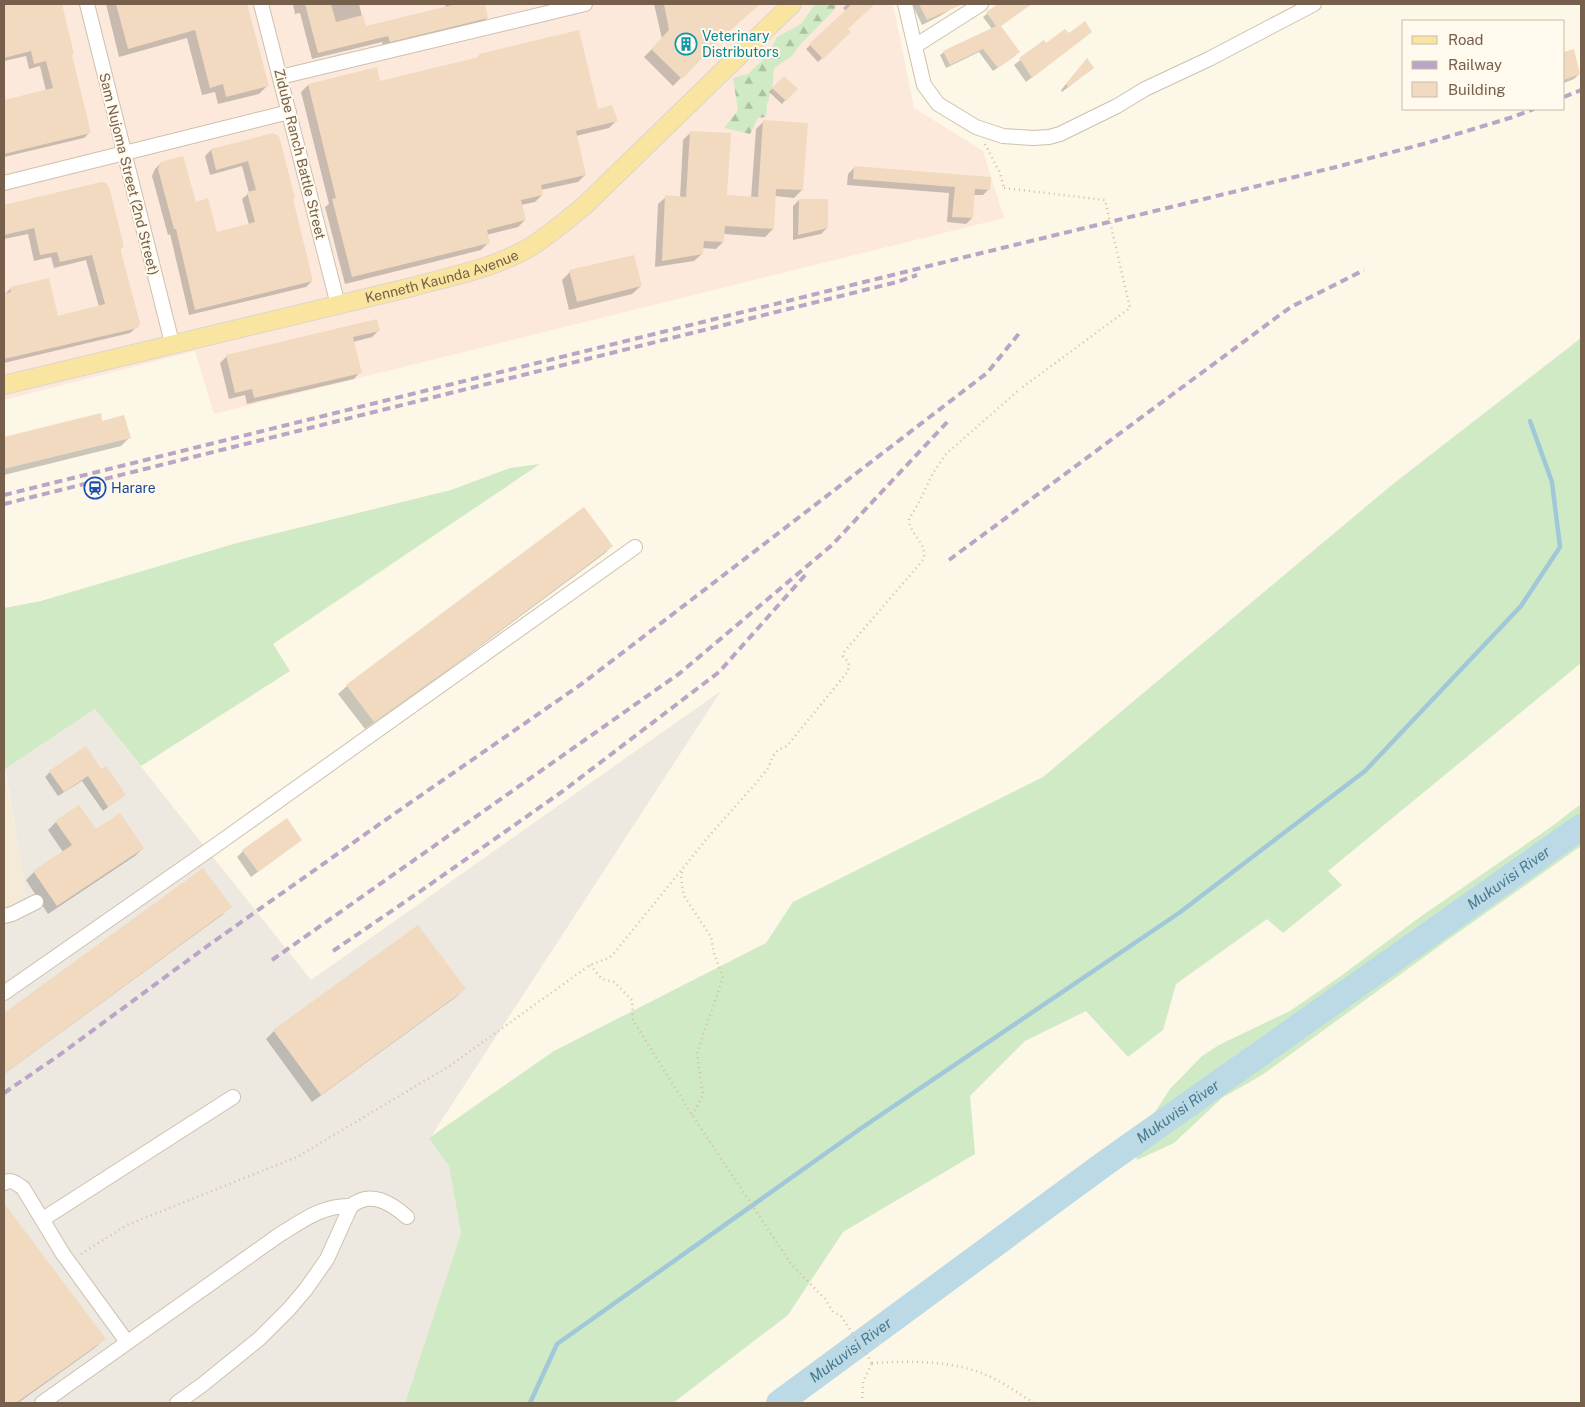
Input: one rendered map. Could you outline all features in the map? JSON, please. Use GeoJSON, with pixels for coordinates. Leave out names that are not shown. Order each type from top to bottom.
{"type":"FeatureCollection","features":[{"type":"Feature","properties":{"kind":"main road","name":"Kenneth Kaunda Avenue"},"geometry":{"type":"LineString","coordinates":[[4,385],[172,343],[338,305],[470,271],[502,260],[530,247],[558,228],[584,206],[792,4]]}},
{"type":"Feature","properties":{"kind":"street","name":"Sam Nujoma Street (2nd Street)"},"geometry":{"type":"LineString","coordinates":[[86,4],[172,343]]}},
{"type":"Feature","properties":{"kind":"street","name":"Zidube Ranch Battle Street"},"geometry":{"type":"LineString","coordinates":[[260,4],[338,305]]}},
{"type":"Feature","properties":{"kind":"street"},"geometry":{"type":"LineString","coordinates":[[280,77],[585,4]]}},
{"type":"Feature","properties":{"kind":"street"},"geometry":{"type":"LineString","coordinates":[[905,4],[924,85],[938,104],[976,127],[1003,136],[1033,138],[1060,134],[1314,4]]}},
{"type":"Feature","properties":{"kind":"street"},"geometry":{"type":"LineString","coordinates":[[915,46],[981,4]]}},
{"type":"Feature","properties":{"kind":"street"},"geometry":{"type":"LineString","coordinates":[[4,183],[289,112]]}},
{"type":"Feature","properties":{"kind":"street"},"geometry":{"type":"LineString","coordinates":[[4,993],[219,843],[635,547]]}},
{"type":"Feature","properties":{"kind":"street"},"geometry":{"type":"LineString","coordinates":[[4,916],[36,902]]}},
{"type":"Feature","properties":{"kind":"street"},"geometry":{"type":"LineString","coordinates":[[43,1220],[233,1097]]}},
{"type":"Feature","properties":{"kind":"street"},"geometry":{"type":"LineString","coordinates":[[4,1184],[6,1182],[13,1182],[23,1188],[69,1261],[127,1342]]}},
{"type":"Feature","properties":{"kind":"street"},"geometry":{"type":"LineString","coordinates":[[177,1403],[259,1339],[294,1302],[316,1276],[327,1259],[351,1206],[357,1202],[377,1199],[386,1202],[408,1217]]}},
{"type":"Feature","properties":{"kind":"street"},"geometry":{"type":"LineString","coordinates":[[42,1403],[279,1235],[306,1218],[332,1206],[351,1206]]}},
{"type":"Feature","properties":{"kind":"path"},"geometry":{"type":"LineString","coordinates":[[69,1261],[127,1225],[296,1157],[448,1066],[590,965],[608,958],[615,952],[709,836],[757,782],[768,768],[775,753],[787,746],[845,675],[848,671],[848,663],[843,656],[844,652],[923,560],[925,555],[924,547],[911,528],[909,519],[939,463],[955,444],[1020,389],[1130,308],[1105,200],[1004,188],[1000,173],[976,127]]}},
{"type":"Feature","properties":{"kind":"path"},"geometry":{"type":"LineString","coordinates":[[682,870],[681,880],[684,896],[710,937],[723,978],[698,1052],[704,1096],[692,1115]]}},
{"type":"Feature","properties":{"kind":"path"},"geometry":{"type":"LineString","coordinates":[[590,965],[602,979],[614,982],[632,1000],[633,1020],[692,1115],[791,1264],[825,1299],[832,1312],[841,1316],[872,1363]]}},
{"type":"Feature","properties":{"kind":"path"},"geometry":{"type":"LineString","coordinates":[[872,1363],[919,1361],[974,1371],[994,1379],[1034,1403]]}},
{"type":"Feature","properties":{"kind":"path"},"geometry":{"type":"LineString","coordinates":[[862,1403],[863,1382],[872,1363]]}},
{"type":"Feature","properties":{"kind":"shaded area"},"geometry":{"type":"Polygon","coordinates":[[[4,4],[893,4],[914,108],[983,151],[1004,218],[214,414],[195,351],[4,400],[4,4]]]}},
{"type":"Feature","properties":{"kind":"shaded area"},"geometry":{"type":"Polygon","coordinates":[[[721,691],[430,1138],[449,1166],[461,1233],[405,1403],[4,1403],[4,911],[26,895],[5,769],[95,709],[311,980],[721,691]]]}},
{"type":"Feature","properties":{"kind":"shaded area"},"geometry":{"type":"Polygon","coordinates":[[[4,767],[26,895],[4,911],[4,767]]]}},
{"type":"Feature","properties":{"kind":"green space"},"geometry":{"type":"Polygon","coordinates":[[[815,4],[837,4],[834,10],[800,45],[792,56],[774,68],[766,117],[758,118],[750,134],[724,128],[738,110],[733,78],[748,74],[768,55],[777,37],[801,24],[815,4]]]}},
{"type":"Feature","properties":{"kind":"green space"},"geometry":{"type":"Polygon","coordinates":[[[1581,338],[1581,663],[1328,871],[1342,885],[1283,933],[1267,919],[1176,984],[1163,1030],[1128,1057],[1086,1011],[1025,1041],[970,1096],[975,1154],[843,1232],[788,1315],[673,1403],[405,1403],[461,1233],[449,1166],[429,1138],[554,1051],[766,943],[793,902],[1043,777],[1393,484],[1581,338]]]}},
{"type":"Feature","properties":{"kind":"green space"},"geometry":{"type":"Polygon","coordinates":[[[540,464],[273,644],[290,671],[141,766],[95,709],[5,769],[4,608],[41,601],[237,543],[451,490],[510,468],[540,464]]]}},
{"type":"Feature","properties":{"kind":"green space"},"geometry":{"type":"Polygon","coordinates":[[[1581,804],[1581,846],[1262,1075],[1222,1098],[1174,1143],[1137,1160],[1131,1129],[1153,1115],[1170,1089],[1202,1056],[1219,1045],[1290,1011],[1581,804]]]}},
{"type":"Feature","properties":{"kind":"building"},"geometry":{"type":"Polygon","coordinates":[[[4,4],[62,4],[91,133],[4,154],[4,100],[53,88],[46,61],[34,64],[31,51],[4,58],[4,4]]]}},
{"type":"Feature","properties":{"kind":"building"},"geometry":{"type":"Polygon","coordinates":[[[116,4],[247,4],[269,86],[226,97],[223,84],[210,88],[195,30],[128,49],[116,4]]]}},
{"type":"Feature","properties":{"kind":"building"},"geometry":{"type":"Polygon","coordinates":[[[305,4],[331,4],[336,22],[363,15],[366,26],[452,4],[485,4],[488,18],[390,42],[388,36],[318,53],[305,4]]]}},
{"type":"Feature","properties":{"kind":"building","name":"Veterinary Distributors"},"geometry":{"type":"Polygon","coordinates":[[[664,4],[760,4],[722,38],[682,79],[651,49],[669,30],[664,4]]]}},
{"type":"Feature","properties":{"kind":"building"},"geometry":{"type":"Polygon","coordinates":[[[852,4],[875,4],[848,29],[851,32],[823,59],[809,44],[852,4]]]}},
{"type":"Feature","properties":{"kind":"building"},"geometry":{"type":"Polygon","coordinates":[[[919,4],[963,4],[927,20],[919,4]]]}},
{"type":"Feature","properties":{"kind":"building"},"geometry":{"type":"Polygon","coordinates":[[[998,4],[1032,4],[1001,26],[1020,52],[998,68],[983,49],[950,65],[943,51],[996,26],[986,12],[998,4]]]}},
{"type":"Feature","properties":{"kind":"building"},"geometry":{"type":"Polygon","coordinates":[[[1085,21],[1092,32],[1032,78],[1019,58],[1044,40],[1046,43],[1065,29],[1069,33],[1085,21]]]}},
{"type":"Feature","properties":{"kind":"building"},"geometry":{"type":"Polygon","coordinates":[[[579,30],[598,109],[612,105],[618,121],[576,131],[586,175],[541,185],[543,195],[521,200],[526,220],[487,230],[490,243],[352,277],[332,199],[336,198],[308,84],[377,67],[380,81],[479,57],[479,54],[579,30]]]}},
{"type":"Feature","properties":{"kind":"building"},"geometry":{"type":"Polygon","coordinates":[[[1574,49],[1580,74],[1565,80],[1565,52],[1574,49]]]}},
{"type":"Feature","properties":{"kind":"building"},"geometry":{"type":"Polygon","coordinates":[[[1087,58],[1094,68],[1068,87],[1066,84],[1087,58]]]}},
{"type":"Feature","properties":{"kind":"building"},"geometry":{"type":"Polygon","coordinates":[[[784,76],[798,89],[786,101],[772,88],[784,76]]]}},
{"type":"Feature","properties":{"kind":"building"},"geometry":{"type":"Polygon","coordinates":[[[763,120],[808,123],[803,190],[776,189],[774,229],[725,226],[724,242],[704,241],[703,254],[662,261],[665,195],[686,197],[690,131],[731,133],[727,195],[758,197],[763,120]]]}},
{"type":"Feature","properties":{"kind":"building"},"geometry":{"type":"Polygon","coordinates":[[[273,133],[279,136],[313,281],[195,310],[176,229],[174,229],[158,169],[161,162],[183,156],[196,202],[208,198],[217,232],[255,222],[247,192],[256,190],[248,161],[216,170],[211,149],[273,133]]]}},
{"type":"Feature","properties":{"kind":"building"},"geometry":{"type":"Polygon","coordinates":[[[854,166],[991,177],[990,190],[975,189],[973,218],[952,217],[955,187],[853,179],[854,166]]]}},
{"type":"Feature","properties":{"kind":"building"},"geometry":{"type":"Polygon","coordinates":[[[101,182],[106,183],[110,190],[124,247],[120,248],[140,323],[138,328],[4,359],[4,294],[11,292],[10,287],[49,278],[58,316],[105,304],[92,255],[60,262],[57,252],[40,255],[34,228],[4,235],[4,205],[101,182]]]}},
{"type":"Feature","properties":{"kind":"building"},"geometry":{"type":"Polygon","coordinates":[[[799,199],[828,199],[828,228],[798,235],[799,199]]]}},
{"type":"Feature","properties":{"kind":"building"},"geometry":{"type":"Polygon","coordinates":[[[634,255],[642,286],[577,302],[569,270],[634,255]]]}},
{"type":"Feature","properties":{"kind":"building"},"geometry":{"type":"Polygon","coordinates":[[[377,319],[380,331],[353,337],[362,373],[254,398],[252,389],[235,393],[226,355],[377,319]]]}},
{"type":"Feature","properties":{"kind":"building"},"geometry":{"type":"Polygon","coordinates":[[[101,413],[102,421],[124,415],[131,438],[4,469],[4,437],[101,413]]]}},
{"type":"Feature","properties":{"kind":"building"},"geometry":{"type":"Polygon","coordinates":[[[584,507],[613,546],[446,671],[374,722],[346,685],[584,507]]]}},
{"type":"Feature","properties":{"kind":"building"},"geometry":{"type":"Polygon","coordinates":[[[86,746],[101,769],[106,766],[126,795],[108,807],[88,776],[64,792],[49,771],[86,746]]]}},
{"type":"Feature","properties":{"kind":"building"},"geometry":{"type":"Polygon","coordinates":[[[79,805],[96,829],[120,813],[144,848],[57,906],[33,871],[72,845],[55,821],[79,805]]]}},
{"type":"Feature","properties":{"kind":"building"},"geometry":{"type":"Polygon","coordinates":[[[287,818],[302,840],[258,872],[242,850],[287,818]]]}},
{"type":"Feature","properties":{"kind":"building"},"geometry":{"type":"Polygon","coordinates":[[[203,868],[232,907],[4,1074],[4,1013],[203,868]]]}},
{"type":"Feature","properties":{"kind":"building"},"geometry":{"type":"Polygon","coordinates":[[[418,925],[466,989],[321,1095],[273,1030],[418,925]]]}},
{"type":"Feature","properties":{"kind":"building"},"geometry":{"type":"Polygon","coordinates":[[[4,1203],[106,1339],[16,1403],[4,1403],[4,1203]]]}},
{"type":"Feature","properties":{"kind":"waterway"},"geometry":{"type":"LineString","coordinates":[[530,1403],[557,1344],[860,1129],[1179,913],[1365,771],[1521,606],[1560,547],[1552,482],[1530,421]]}},
{"type":"Feature","properties":{"kind":"waterway","name":"Mukuvisi River"},"geometry":{"type":"LineString","coordinates":[[779,1403],[1104,1164],[1581,827]]}},
{"type":"Feature","properties":{"kind":"railway"},"geometry":{"type":"LineString","coordinates":[[1565,97],[1581,90]]}},
{"type":"Feature","properties":{"kind":"railway"},"geometry":{"type":"LineString","coordinates":[[4,495],[1340,166],[1427,143],[1531,110]]}},
{"type":"Feature","properties":{"kind":"railway"},"geometry":{"type":"LineString","coordinates":[[949,560],[1291,307],[1364,270]]}},
{"type":"Feature","properties":{"kind":"railway"},"geometry":{"type":"LineString","coordinates":[[4,504],[897,282],[917,275]]}},
{"type":"Feature","properties":{"kind":"railway"},"geometry":{"type":"LineString","coordinates":[[4,1093],[381,823],[583,683],[987,373],[1021,331]]}},
{"type":"Feature","properties":{"kind":"railway"},"geometry":{"type":"LineString","coordinates":[[272,960],[680,673],[832,545],[950,419]]}},
{"type":"Feature","properties":{"kind":"railway"},"geometry":{"type":"LineString","coordinates":[[333,951],[563,791],[719,672],[807,573]]}},
{"type":"Feature","properties":{"kind":"place","name":"Veterinary Distributors"},"geometry":{"type":"Point","coordinates":[686,44]}},
{"type":"Feature","properties":{"kind":"place","name":"Harare"},"geometry":{"type":"Point","coordinates":[95,488]}}]}
